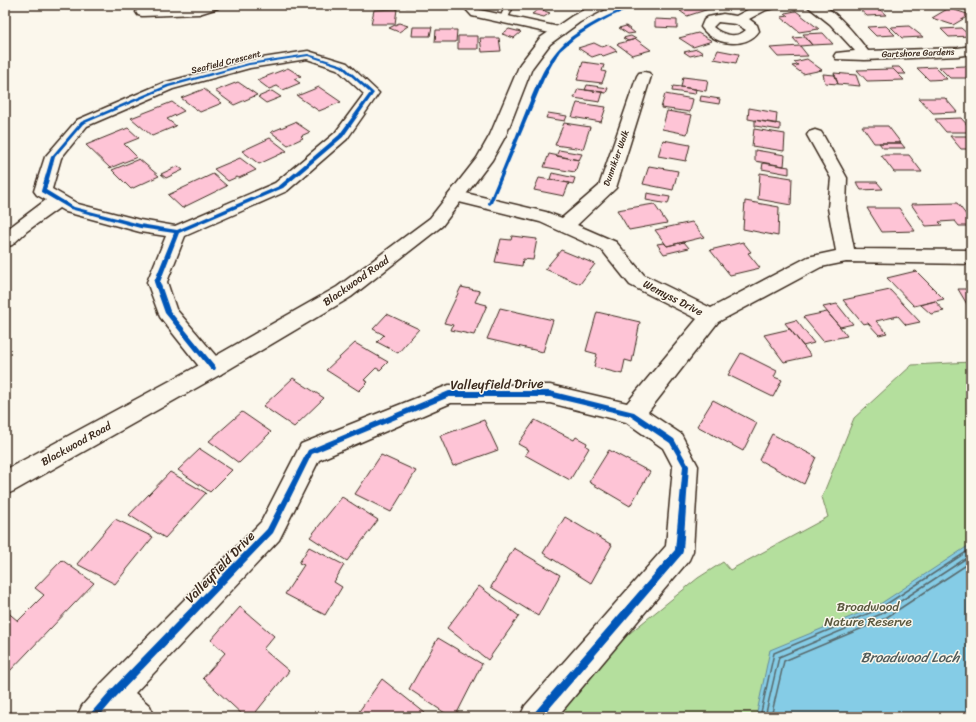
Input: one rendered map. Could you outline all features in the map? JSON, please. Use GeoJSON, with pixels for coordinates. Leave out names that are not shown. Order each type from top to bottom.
{"type":"FeatureCollection","features":[{"type":"Feature","properties":{"kind":"street"},"geometry":{"type":"LineString","coordinates":[[142,12],[200,10],[214,5]]}},
{"type":"Feature","properties":{"kind":"street"},"geometry":{"type":"LineString","coordinates":[[468,5],[476,13],[559,31]]}},
{"type":"Feature","properties":{"kind":"street","name":"Blackwood Road"},"geometry":{"type":"LineString","coordinates":[[5,484],[213,368],[344,292],[436,222],[484,160],[498,135],[525,67],[545,41],[603,5]]}},
{"type":"Feature","properties":{"kind":"street"},"geometry":{"type":"LineString","coordinates":[[738,20],[762,7],[770,5]]}},
{"type":"Feature","properties":{"kind":"street","name":"Gartshore Gardens"},"geometry":{"type":"LineString","coordinates":[[812,5],[821,9],[840,25],[865,56]]}},
{"type":"Feature","properties":{"kind":"street","name":"Gartshore Gardens"},"geometry":{"type":"LineString","coordinates":[[841,56],[958,52],[971,50]]}},
{"type":"Feature","properties":{"kind":"street","name":"Seafield Crescent"},"geometry":{"type":"LineString","coordinates":[[308,55],[342,66],[372,93],[341,136],[281,187],[177,232],[132,224],[72,208],[43,191],[53,157],[82,123],[168,86],[249,64],[308,55]]}},
{"type":"Feature","properties":{"kind":"street","name":"Dunnikier Walk"},"geometry":{"type":"LineString","coordinates":[[565,226],[606,188],[644,76]]}},
{"type":"Feature","properties":{"kind":"street"},"geometry":{"type":"LineString","coordinates":[[815,135],[839,178],[837,208],[846,255]]}},
{"type":"Feature","properties":{"kind":"street","name":"Wemyss Drive"},"geometry":{"type":"LineString","coordinates":[[457,196],[546,218],[609,246],[637,280],[711,317],[814,262],[846,255],[971,257]]}},
{"type":"Feature","properties":{"kind":"street"},"geometry":{"type":"LineString","coordinates":[[5,241],[21,227],[58,200]]}},
{"type":"Feature","properties":{"kind":"street"},"geometry":{"type":"LineString","coordinates":[[177,232],[157,282],[167,312],[213,368]]}},
{"type":"Feature","properties":{"kind":"street"},"geometry":{"type":"LineString","coordinates":[[632,414],[711,317]]}},
{"type":"Feature","properties":{"kind":"street","name":"Valleyfield Drive"},"geometry":{"type":"LineString","coordinates":[[94,717],[113,694],[270,531],[310,452],[449,394],[550,394],[632,414],[672,441],[686,466],[679,551],[536,717]]}},
{"type":"Feature","properties":{"kind":"street"},"geometry":{"type":"LineString","coordinates":[[113,694],[139,717]]}},
{"type":"Feature","properties":{"kind":"lane"},"geometry":{"type":"LineString","coordinates":[[504,18],[508,10],[507,5]]}},
{"type":"Feature","properties":{"kind":"green space","name":"Broadwood Nature Reserve"},"geometry":{"type":"Polygon","coordinates":[[[971,362],[971,717],[561,717],[584,677],[610,649],[698,578],[723,562],[730,570],[828,517],[822,497],[854,418],[912,365],[971,362]]]}},
{"type":"Feature","properties":{"kind":"water","name":"Broadwood Loch"},"geometry":{"type":"Polygon","coordinates":[[[971,544],[971,717],[756,717],[770,650],[877,606],[971,544]]]}},
{"type":"Feature","properties":{"kind":"building"},"geometry":{"type":"Polygon","coordinates":[[[406,5],[431,5],[431,6],[406,7],[406,5]]]}},
{"type":"Feature","properties":{"kind":"building"},"geometry":{"type":"Polygon","coordinates":[[[538,5],[560,5],[543,9],[538,5]]]}},
{"type":"Feature","properties":{"kind":"building"},"geometry":{"type":"Polygon","coordinates":[[[677,6],[718,6],[687,16],[680,11],[684,10],[677,6]]]}},
{"type":"Feature","properties":{"kind":"building"},"geometry":{"type":"Polygon","coordinates":[[[877,7],[886,15],[867,16],[858,8],[877,7]]]}},
{"type":"Feature","properties":{"kind":"building"},"geometry":{"type":"Polygon","coordinates":[[[949,8],[970,15],[953,25],[932,18],[949,8]]]}},
{"type":"Feature","properties":{"kind":"building"},"geometry":{"type":"Polygon","coordinates":[[[397,9],[395,24],[371,24],[374,10],[397,9]]]}},
{"type":"Feature","properties":{"kind":"building"},"geometry":{"type":"Polygon","coordinates":[[[539,9],[550,13],[544,17],[532,14],[539,9]]]}},
{"type":"Feature","properties":{"kind":"building"},"geometry":{"type":"Polygon","coordinates":[[[796,11],[819,29],[799,32],[781,17],[789,16],[785,13],[796,11]]]}},
{"type":"Feature","properties":{"kind":"building"},"geometry":{"type":"Polygon","coordinates":[[[655,19],[677,20],[677,28],[655,27],[655,19]]]}},
{"type":"Feature","properties":{"kind":"building"},"geometry":{"type":"Polygon","coordinates":[[[399,23],[408,26],[399,32],[389,28],[399,23]]]}},
{"type":"Feature","properties":{"kind":"building"},"geometry":{"type":"Polygon","coordinates":[[[626,26],[635,33],[628,34],[619,28],[626,26]]]}},
{"type":"Feature","properties":{"kind":"building"},"geometry":{"type":"Polygon","coordinates":[[[886,26],[895,35],[876,36],[867,27],[886,26]]]}},
{"type":"Feature","properties":{"kind":"building"},"geometry":{"type":"Polygon","coordinates":[[[909,26],[923,37],[902,38],[891,27],[909,26]]]}},
{"type":"Feature","properties":{"kind":"building"},"geometry":{"type":"Polygon","coordinates":[[[413,27],[432,27],[430,36],[412,36],[413,27]]]}},
{"type":"Feature","properties":{"kind":"building"},"geometry":{"type":"Polygon","coordinates":[[[961,28],[970,36],[949,37],[941,29],[961,28]]]}},
{"type":"Feature","properties":{"kind":"building"},"geometry":{"type":"Polygon","coordinates":[[[509,29],[521,32],[514,38],[502,34],[509,29]]]}},
{"type":"Feature","properties":{"kind":"building"},"geometry":{"type":"Polygon","coordinates":[[[436,30],[457,30],[456,42],[435,42],[436,30]]]}},
{"type":"Feature","properties":{"kind":"building"},"geometry":{"type":"Polygon","coordinates":[[[698,33],[712,41],[693,47],[679,38],[698,33]]]}},
{"type":"Feature","properties":{"kind":"building"},"geometry":{"type":"Polygon","coordinates":[[[823,33],[833,44],[812,45],[803,34],[823,33]]]}},
{"type":"Feature","properties":{"kind":"building"},"geometry":{"type":"Polygon","coordinates":[[[458,36],[478,36],[478,49],[458,49],[458,36]]]}},
{"type":"Feature","properties":{"kind":"building"},"geometry":{"type":"Polygon","coordinates":[[[631,36],[636,39],[628,41],[623,38],[631,36]]]}},
{"type":"Feature","properties":{"kind":"building"},"geometry":{"type":"Polygon","coordinates":[[[805,37],[812,45],[800,46],[793,38],[805,37]]]}},
{"type":"Feature","properties":{"kind":"building"},"geometry":{"type":"Polygon","coordinates":[[[480,38],[499,38],[501,51],[482,52],[480,38]]]}},
{"type":"Feature","properties":{"kind":"building"},"geometry":{"type":"Polygon","coordinates":[[[636,39],[651,50],[632,55],[617,44],[636,39]]]}},
{"type":"Feature","properties":{"kind":"building"},"geometry":{"type":"Polygon","coordinates":[[[594,43],[602,47],[608,45],[617,51],[603,56],[601,54],[592,57],[578,48],[594,43]]]}},
{"type":"Feature","properties":{"kind":"building"},"geometry":{"type":"Polygon","coordinates":[[[800,46],[808,56],[778,57],[770,48],[800,46]]]}},
{"type":"Feature","properties":{"kind":"building"},"geometry":{"type":"Polygon","coordinates":[[[697,49],[703,53],[690,56],[684,52],[697,49]]]}},
{"type":"Feature","properties":{"kind":"building"},"geometry":{"type":"Polygon","coordinates":[[[718,50],[739,54],[736,63],[714,59],[718,50]]]}},
{"type":"Feature","properties":{"kind":"building"},"geometry":{"type":"Polygon","coordinates":[[[807,59],[822,70],[803,74],[792,66],[798,65],[794,62],[807,59]]]}},
{"type":"Feature","properties":{"kind":"building"},"geometry":{"type":"Polygon","coordinates":[[[583,62],[604,65],[602,71],[606,72],[602,83],[577,80],[583,62]]]}},
{"type":"Feature","properties":{"kind":"building"},"geometry":{"type":"Polygon","coordinates":[[[967,66],[971,70],[971,78],[950,78],[939,67],[967,66]]]}},
{"type":"Feature","properties":{"kind":"building"},"geometry":{"type":"Polygon","coordinates":[[[891,67],[899,67],[906,74],[898,74],[891,67]]]}},
{"type":"Feature","properties":{"kind":"building"},"geometry":{"type":"Polygon","coordinates":[[[935,67],[947,79],[929,80],[917,68],[935,67]]]}},
{"type":"Feature","properties":{"kind":"building"},"geometry":{"type":"Polygon","coordinates":[[[288,68],[301,76],[294,79],[300,83],[283,90],[277,86],[269,89],[257,80],[288,68]]]}},
{"type":"Feature","properties":{"kind":"building"},"geometry":{"type":"Polygon","coordinates":[[[893,69],[904,80],[867,81],[857,70],[893,69]]]}},
{"type":"Feature","properties":{"kind":"building"},"geometry":{"type":"Polygon","coordinates":[[[834,73],[856,75],[860,86],[838,84],[834,73]]]}},
{"type":"Feature","properties":{"kind":"building"},"geometry":{"type":"Polygon","coordinates":[[[823,74],[835,75],[838,84],[825,83],[823,74]]]}},
{"type":"Feature","properties":{"kind":"building"},"geometry":{"type":"Polygon","coordinates":[[[683,77],[708,80],[706,91],[681,87],[683,77]]]}},
{"type":"Feature","properties":{"kind":"building"},"geometry":{"type":"Polygon","coordinates":[[[238,82],[257,95],[234,105],[215,91],[238,82]]]}},
{"type":"Feature","properties":{"kind":"building"},"geometry":{"type":"Polygon","coordinates":[[[587,85],[608,88],[606,93],[585,90],[587,85]]]}},
{"type":"Feature","properties":{"kind":"building"},"geometry":{"type":"Polygon","coordinates":[[[673,86],[696,89],[695,94],[672,91],[673,86]]]}},
{"type":"Feature","properties":{"kind":"building"},"geometry":{"type":"Polygon","coordinates":[[[319,87],[341,102],[319,111],[297,96],[319,87]]]}},
{"type":"Feature","properties":{"kind":"building"},"geometry":{"type":"Polygon","coordinates":[[[204,89],[222,103],[200,112],[181,98],[204,89]]]}},
{"type":"Feature","properties":{"kind":"building"},"geometry":{"type":"Polygon","coordinates":[[[578,89],[603,92],[600,102],[574,98],[578,89]]]}},
{"type":"Feature","properties":{"kind":"building"},"geometry":{"type":"Polygon","coordinates":[[[272,91],[281,97],[266,103],[258,97],[272,91]]]}},
{"type":"Feature","properties":{"kind":"building"},"geometry":{"type":"Polygon","coordinates":[[[665,94],[693,99],[690,112],[661,108],[665,94]]]}},
{"type":"Feature","properties":{"kind":"building"},"geometry":{"type":"Polygon","coordinates":[[[701,96],[720,99],[719,104],[700,101],[701,96]]]}},
{"type":"Feature","properties":{"kind":"building"},"geometry":{"type":"Polygon","coordinates":[[[919,98],[945,98],[957,112],[933,113],[919,98]]]}},
{"type":"Feature","properties":{"kind":"building"},"geometry":{"type":"Polygon","coordinates":[[[172,102],[184,111],[167,119],[176,126],[152,136],[131,118],[172,102]]]}},
{"type":"Feature","properties":{"kind":"building"},"geometry":{"type":"Polygon","coordinates":[[[577,103],[606,107],[601,122],[572,117],[577,103]]]}},
{"type":"Feature","properties":{"kind":"building"},"geometry":{"type":"Polygon","coordinates":[[[749,108],[777,113],[776,124],[748,119],[749,108]]]}},
{"type":"Feature","properties":{"kind":"building"},"geometry":{"type":"Polygon","coordinates":[[[667,111],[692,115],[687,134],[662,129],[667,111]]]}},
{"type":"Feature","properties":{"kind":"building"},"geometry":{"type":"Polygon","coordinates":[[[548,113],[567,116],[565,121],[546,118],[548,113]]]}},
{"type":"Feature","properties":{"kind":"building"},"geometry":{"type":"Polygon","coordinates":[[[961,118],[971,129],[971,132],[946,132],[935,119],[961,118]]]}},
{"type":"Feature","properties":{"kind":"building"},"geometry":{"type":"Polygon","coordinates":[[[755,120],[780,124],[780,130],[755,126],[755,120]]]}},
{"type":"Feature","properties":{"kind":"building"},"geometry":{"type":"Polygon","coordinates":[[[295,122],[310,132],[301,136],[303,138],[288,145],[271,132],[295,122]]]}},
{"type":"Feature","properties":{"kind":"building"},"geometry":{"type":"Polygon","coordinates":[[[564,123],[590,127],[583,149],[555,145],[564,123]]]}},
{"type":"Feature","properties":{"kind":"building"},"geometry":{"type":"Polygon","coordinates":[[[862,126],[888,126],[901,143],[874,143],[862,126]]]}},
{"type":"Feature","properties":{"kind":"building"},"geometry":{"type":"Polygon","coordinates":[[[128,128],[139,138],[124,144],[137,157],[110,168],[86,145],[128,128]]]}},
{"type":"Feature","properties":{"kind":"building"},"geometry":{"type":"Polygon","coordinates":[[[754,129],[785,134],[784,151],[752,146],[754,129]]]}},
{"type":"Feature","properties":{"kind":"building"},"geometry":{"type":"Polygon","coordinates":[[[950,136],[971,136],[971,149],[961,149],[950,136]]]}},
{"type":"Feature","properties":{"kind":"building"},"geometry":{"type":"Polygon","coordinates":[[[270,138],[287,151],[259,164],[242,151],[270,138]]]}},
{"type":"Feature","properties":{"kind":"building"},"geometry":{"type":"Polygon","coordinates":[[[663,140],[690,145],[686,161],[658,156],[663,140]]]}},
{"type":"Feature","properties":{"kind":"building"},"geometry":{"type":"Polygon","coordinates":[[[879,143],[901,143],[905,148],[883,148],[879,143]]]}},
{"type":"Feature","properties":{"kind":"building"},"geometry":{"type":"Polygon","coordinates":[[[559,150],[582,154],[579,160],[556,156],[559,150]]]}},
{"type":"Feature","properties":{"kind":"building"},"geometry":{"type":"Polygon","coordinates":[[[755,150],[785,155],[784,166],[755,161],[755,150]]]}},
{"type":"Feature","properties":{"kind":"building"},"geometry":{"type":"Polygon","coordinates":[[[549,154],[579,160],[575,172],[544,167],[549,154]]]}},
{"type":"Feature","properties":{"kind":"building"},"geometry":{"type":"Polygon","coordinates":[[[881,155],[909,155],[922,172],[894,172],[881,155]]]}},
{"type":"Feature","properties":{"kind":"building"},"geometry":{"type":"Polygon","coordinates":[[[240,158],[256,170],[239,178],[237,177],[228,181],[214,169],[240,158]]]}},
{"type":"Feature","properties":{"kind":"building"},"geometry":{"type":"Polygon","coordinates":[[[139,159],[159,176],[131,189],[112,170],[139,159]]]}},
{"type":"Feature","properties":{"kind":"building"},"geometry":{"type":"Polygon","coordinates":[[[763,163],[789,167],[789,174],[762,169],[763,163]]]}},
{"type":"Feature","properties":{"kind":"building"},"geometry":{"type":"Polygon","coordinates":[[[178,166],[183,170],[166,178],[161,174],[178,166]]]}},
{"type":"Feature","properties":{"kind":"building"},"geometry":{"type":"Polygon","coordinates":[[[649,166],[678,171],[673,190],[643,184],[649,166]]]}},
{"type":"Feature","properties":{"kind":"building"},"geometry":{"type":"Polygon","coordinates":[[[552,173],[575,178],[573,184],[550,179],[552,173]]]}},
{"type":"Feature","properties":{"kind":"building"},"geometry":{"type":"Polygon","coordinates":[[[760,173],[792,178],[791,205],[758,199],[760,173]]]}},
{"type":"Feature","properties":{"kind":"building"},"geometry":{"type":"Polygon","coordinates":[[[213,174],[227,186],[182,208],[168,195],[213,174]]]}},
{"type":"Feature","properties":{"kind":"building"},"geometry":{"type":"Polygon","coordinates":[[[539,178],[569,183],[564,196],[534,190],[539,178]]]}},
{"type":"Feature","properties":{"kind":"building"},"geometry":{"type":"Polygon","coordinates":[[[856,182],[877,182],[883,189],[861,190],[856,182]]]}},
{"type":"Feature","properties":{"kind":"building"},"geometry":{"type":"Polygon","coordinates":[[[647,193],[670,197],[668,204],[646,200],[647,193]]]}},
{"type":"Feature","properties":{"kind":"building"},"geometry":{"type":"Polygon","coordinates":[[[745,201],[779,207],[778,236],[743,229],[745,201]]]}},
{"type":"Feature","properties":{"kind":"building"},"geometry":{"type":"Polygon","coordinates":[[[957,203],[971,221],[971,226],[959,226],[955,221],[939,222],[942,225],[926,226],[911,204],[957,203]]]}},
{"type":"Feature","properties":{"kind":"building"},"geometry":{"type":"Polygon","coordinates":[[[654,204],[667,223],[629,230],[617,210],[654,204]]]}},
{"type":"Feature","properties":{"kind":"building"},"geometry":{"type":"Polygon","coordinates":[[[867,208],[899,208],[915,231],[882,232],[867,208]]]}},
{"type":"Feature","properties":{"kind":"building"},"geometry":{"type":"Polygon","coordinates":[[[692,222],[704,237],[667,246],[655,230],[692,222]]]}},
{"type":"Feature","properties":{"kind":"building"},"geometry":{"type":"Polygon","coordinates":[[[512,236],[537,239],[533,260],[523,259],[522,266],[495,262],[501,239],[511,240],[512,236]]]}},
{"type":"Feature","properties":{"kind":"building"},"geometry":{"type":"Polygon","coordinates":[[[684,242],[689,248],[664,254],[657,244],[664,243],[667,246],[684,242]]]}},
{"type":"Feature","properties":{"kind":"building"},"geometry":{"type":"Polygon","coordinates":[[[743,242],[751,252],[748,253],[760,268],[730,275],[710,250],[743,242]]]}},
{"type":"Feature","properties":{"kind":"building"},"geometry":{"type":"Polygon","coordinates":[[[561,250],[595,264],[580,284],[545,269],[561,250]]]}},
{"type":"Feature","properties":{"kind":"building"},"geometry":{"type":"Polygon","coordinates":[[[916,271],[944,299],[914,306],[887,278],[916,271]]]}},
{"type":"Feature","properties":{"kind":"building"},"geometry":{"type":"Polygon","coordinates":[[[461,287],[480,291],[475,302],[487,305],[474,335],[451,330],[453,325],[444,323],[461,287]]]}},
{"type":"Feature","properties":{"kind":"building"},"geometry":{"type":"Polygon","coordinates":[[[958,289],[971,289],[971,311],[958,289]]]}},
{"type":"Feature","properties":{"kind":"building"},"geometry":{"type":"Polygon","coordinates":[[[890,290],[920,322],[906,325],[898,316],[876,321],[887,333],[879,335],[868,323],[863,324],[843,300],[890,290]]]}},
{"type":"Feature","properties":{"kind":"building"},"geometry":{"type":"Polygon","coordinates":[[[935,301],[944,311],[931,314],[921,305],[935,301]]]}},
{"type":"Feature","properties":{"kind":"building"},"geometry":{"type":"Polygon","coordinates":[[[837,304],[853,324],[840,327],[823,307],[837,304]]]}},
{"type":"Feature","properties":{"kind":"building"},"geometry":{"type":"Polygon","coordinates":[[[500,308],[553,320],[543,352],[487,339],[500,308]]]}},
{"type":"Feature","properties":{"kind":"building"},"geometry":{"type":"Polygon","coordinates":[[[597,312],[640,322],[632,362],[625,360],[622,374],[594,367],[597,354],[586,351],[597,312]]]}},
{"type":"Feature","properties":{"kind":"building"},"geometry":{"type":"Polygon","coordinates":[[[827,312],[847,336],[823,341],[803,317],[827,312]]]}},
{"type":"Feature","properties":{"kind":"building"},"geometry":{"type":"Polygon","coordinates":[[[387,314],[419,329],[398,353],[377,342],[384,335],[373,329],[387,314]]]}},
{"type":"Feature","properties":{"kind":"building"},"geometry":{"type":"Polygon","coordinates":[[[796,320],[814,343],[803,346],[785,323],[796,320]]]}},
{"type":"Feature","properties":{"kind":"building"},"geometry":{"type":"Polygon","coordinates":[[[790,329],[811,356],[784,362],[764,335],[790,329]]]}},
{"type":"Feature","properties":{"kind":"building"},"geometry":{"type":"Polygon","coordinates":[[[355,343],[388,362],[380,370],[376,368],[364,380],[368,382],[359,391],[326,370],[355,343]]]}},
{"type":"Feature","properties":{"kind":"building"},"geometry":{"type":"Polygon","coordinates":[[[741,353],[777,371],[774,377],[782,380],[773,397],[728,375],[741,353]]]}},
{"type":"Feature","properties":{"kind":"building"},"geometry":{"type":"Polygon","coordinates":[[[293,378],[324,398],[294,427],[263,406],[293,378]]]}},
{"type":"Feature","properties":{"kind":"building"},"geometry":{"type":"Polygon","coordinates":[[[713,400],[757,423],[743,451],[697,426],[713,400]]]}},
{"type":"Feature","properties":{"kind":"building"},"geometry":{"type":"Polygon","coordinates":[[[242,412],[271,432],[239,463],[209,441],[242,412]]]}},
{"type":"Feature","properties":{"kind":"building"},"geometry":{"type":"Polygon","coordinates":[[[484,420],[498,450],[453,466],[440,436],[484,420]]]}},
{"type":"Feature","properties":{"kind":"building"},"geometry":{"type":"Polygon","coordinates":[[[535,420],[574,440],[576,437],[587,443],[586,446],[589,448],[570,480],[525,455],[529,450],[518,444],[535,420]]]}},
{"type":"Feature","properties":{"kind":"building"},"geometry":{"type":"Polygon","coordinates":[[[772,434],[816,457],[804,484],[759,460],[772,434]]]}},
{"type":"Feature","properties":{"kind":"building"},"geometry":{"type":"Polygon","coordinates":[[[200,449],[232,470],[210,492],[178,470],[200,449]]]}},
{"type":"Feature","properties":{"kind":"building"},"geometry":{"type":"Polygon","coordinates":[[[609,450],[650,472],[630,506],[589,482],[609,450]]]}},
{"type":"Feature","properties":{"kind":"building"},"geometry":{"type":"Polygon","coordinates":[[[381,455],[416,471],[391,512],[355,494],[381,455]]]}},
{"type":"Feature","properties":{"kind":"building"},"geometry":{"type":"Polygon","coordinates":[[[170,472],[206,493],[165,538],[129,515],[170,472]]]}},
{"type":"Feature","properties":{"kind":"building"},"geometry":{"type":"Polygon","coordinates":[[[342,497],[378,520],[347,561],[310,537],[342,497]]]}},
{"type":"Feature","properties":{"kind":"building"},"geometry":{"type":"Polygon","coordinates":[[[565,517],[612,545],[591,583],[543,553],[565,517]]]}},
{"type":"Feature","properties":{"kind":"building"},"geometry":{"type":"Polygon","coordinates":[[[115,519],[153,537],[115,584],[77,564],[115,519]]]}},
{"type":"Feature","properties":{"kind":"building"},"geometry":{"type":"Polygon","coordinates":[[[309,547],[344,565],[334,582],[342,587],[325,615],[285,594],[304,565],[299,563],[309,547]]]}},
{"type":"Feature","properties":{"kind":"building"},"geometry":{"type":"Polygon","coordinates":[[[514,548],[560,575],[538,616],[491,587],[514,548]]]}},
{"type":"Feature","properties":{"kind":"building"},"geometry":{"type":"Polygon","coordinates":[[[62,560],[94,583],[7,674],[5,672],[5,610],[18,621],[44,595],[35,588],[62,560]]]}},
{"type":"Feature","properties":{"kind":"building"},"geometry":{"type":"Polygon","coordinates":[[[479,586],[519,616],[488,660],[447,628],[479,586]]]}},
{"type":"Feature","properties":{"kind":"building"},"geometry":{"type":"Polygon","coordinates":[[[240,607],[274,636],[263,649],[289,671],[252,717],[245,717],[203,678],[225,653],[211,640],[240,607]]]}},
{"type":"Feature","properties":{"kind":"building"},"geometry":{"type":"Polygon","coordinates":[[[438,638],[482,664],[455,717],[451,717],[409,689],[438,638]]]}},
{"type":"Feature","properties":{"kind":"building"},"geometry":{"type":"Polygon","coordinates":[[[382,679],[425,713],[423,717],[355,717],[382,679]]]}},
{"type":"Feature","properties":{"kind":"cycle path"},"geometry":{"type":"LineString","coordinates":[[490,203],[532,101],[547,69],[559,50],[566,43],[591,26],[618,12],[636,5]]}},
{"type":"Feature","properties":{"kind":"cycle path"},"geometry":{"type":"LineString","coordinates":[[177,232],[140,226],[72,208],[43,191],[53,157],[82,123],[168,86],[249,64],[308,55],[342,66],[372,93],[341,136],[281,187],[177,232],[157,282],[167,312],[213,368]]}},
{"type":"Feature","properties":{"kind":"cycle path"},"geometry":{"type":"LineString","coordinates":[[93,717],[113,694],[270,531],[310,452],[449,394],[550,394],[632,414],[672,441],[686,466],[679,551],[536,717]]}}]}
